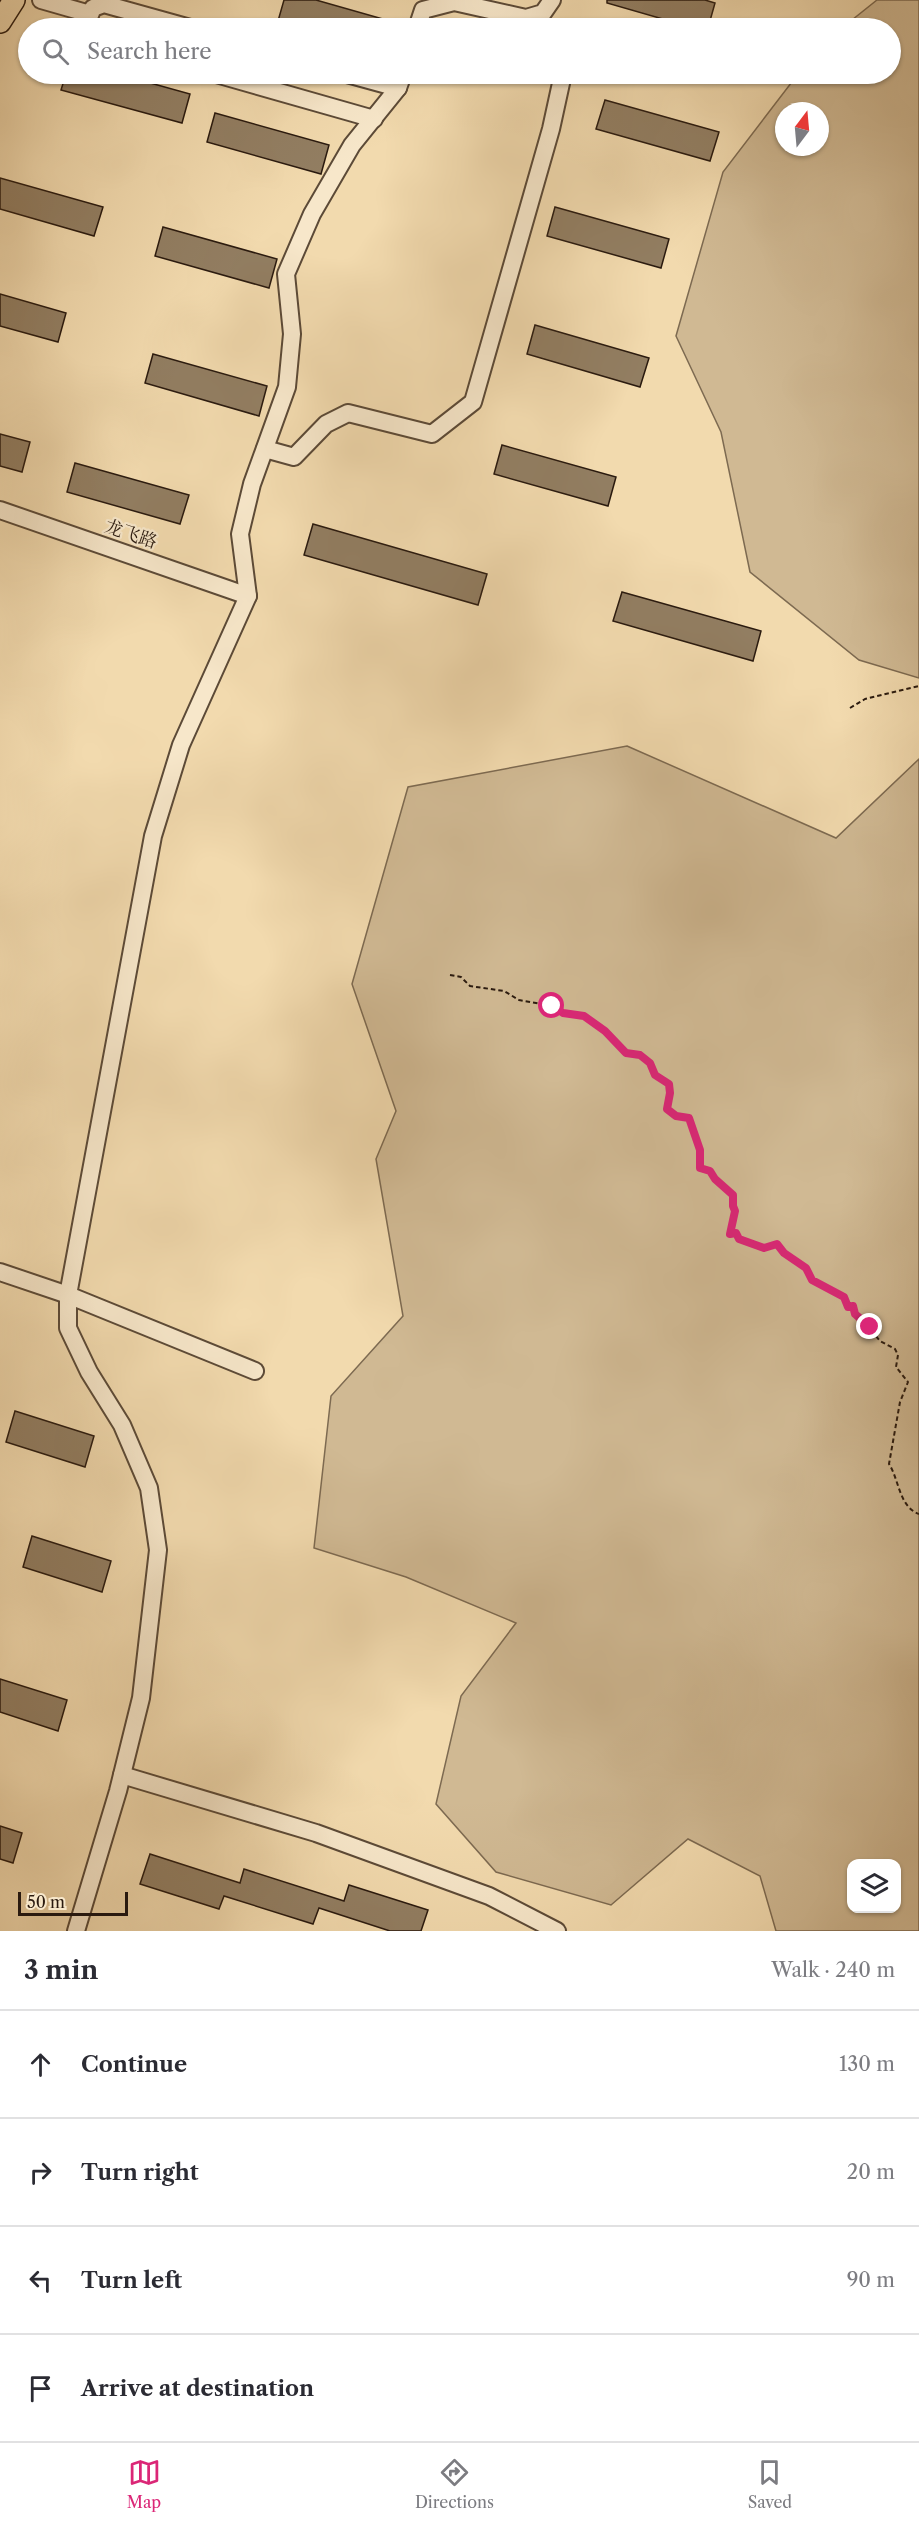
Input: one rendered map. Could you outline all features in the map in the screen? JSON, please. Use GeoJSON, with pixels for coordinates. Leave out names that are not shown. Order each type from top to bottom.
{"type":"FeatureCollection","features":[{"type":"Feature","properties":{"kind":"main road"},"geometry":{"type":"LineString","coordinates":[[0,22],[14,0]]}},
{"type":"Feature","properties":{"kind":"street"},"geometry":{"type":"LineString","coordinates":[[41,0],[83,18]]}},
{"type":"Feature","properties":{"kind":"street"},"geometry":{"type":"LineString","coordinates":[[537,18],[552,0]]}},
{"type":"Feature","properties":{"kind":"street"},"geometry":{"type":"LineString","coordinates":[[420,18],[423,10],[454,2],[513,18]]}},
{"type":"Feature","properties":{"kind":"street"},"geometry":{"type":"LineString","coordinates":[[91,18],[93,8],[104,4],[154,18]]}},
{"type":"Feature","properties":{"kind":"street"},"geometry":{"type":"LineString","coordinates":[[251,84],[374,119]]}},
{"type":"Feature","properties":{"kind":"street"},"geometry":{"type":"LineString","coordinates":[[76,1931],[123,1775],[141,1698],[158,1550],[149,1488],[122,1425],[89,1372],[68,1328],[68,1294],[138,927],[153,836],[181,746],[248,596],[240,534],[252,484],[287,387],[292,334],[286,274],[312,214],[352,145],[374,119],[398,84]]}},
{"type":"Feature","properties":{"kind":"street"},"geometry":{"type":"LineString","coordinates":[[265,449],[294,457],[326,424],[348,413],[432,434],[473,402],[551,129],[561,84]]}},
{"type":"Feature","properties":{"kind":"street","name":"龙飞路"},"geometry":{"type":"LineString","coordinates":[[0,510],[248,596]]}},
{"type":"Feature","properties":{"kind":"street"},"geometry":{"type":"LineString","coordinates":[[0,1272],[68,1294],[255,1371]]}},
{"type":"Feature","properties":{"kind":"street"},"geometry":{"type":"LineString","coordinates":[[123,1775],[316,1833],[489,1896],[557,1931]]}},
{"type":"Feature","properties":{"kind":"path"},"geometry":{"type":"LineString","coordinates":[[850,708],[865,699],[919,686]]}},
{"type":"Feature","properties":{"kind":"path"},"geometry":{"type":"LineString","coordinates":[[450,975],[461,977],[470,986],[504,991],[519,1000],[552,1006],[563,1013],[584,1016],[605,1031],[626,1053],[640,1055],[650,1063],[655,1075],[669,1084],[667,1109],[676,1116],[689,1118],[700,1150],[700,1168],[710,1171],[715,1179],[733,1195],[735,1211],[730,1234],[736,1233],[739,1239],[764,1248],[777,1244],[784,1253],[806,1268],[812,1280],[844,1297],[848,1307],[853,1306],[855,1314],[880,1341],[895,1349],[898,1356],[896,1367],[908,1382],[900,1402],[889,1464],[896,1475],[906,1503],[912,1511],[919,1514]]}},
{"type":"Feature","properties":{"kind":"shaded area"},"geometry":{"type":"Polygon","coordinates":[[[877,0],[919,0],[919,678],[859,660],[750,572],[721,432],[676,336],[723,172],[775,104],[775,156],[829,156],[829,102],[777,102],[790,84],[901,84],[901,18],[854,18],[877,0]]]}},
{"type":"Feature","properties":{"kind":"shaded area"},"geometry":{"type":"Polygon","coordinates":[[[627,746],[836,838],[919,759],[919,1931],[776,1931],[760,1876],[688,1839],[611,1905],[496,1872],[436,1804],[461,1696],[516,1623],[406,1577],[314,1548],[331,1396],[403,1316],[376,1159],[396,1111],[352,984],[408,787],[627,746]]]}},
{"type":"Feature","properties":{"kind":"building"},"geometry":{"type":"Polygon","coordinates":[[[284,0],[316,0],[379,18],[279,18],[284,0]]]}},
{"type":"Feature","properties":{"kind":"building"},"geometry":{"type":"Polygon","coordinates":[[[607,0],[705,0],[715,3],[711,18],[659,18],[607,3],[607,0]]]}},
{"type":"Feature","properties":{"kind":"building"},"geometry":{"type":"Polygon","coordinates":[[[63,84],[154,84],[190,94],[182,123],[61,90],[63,84]]]}},
{"type":"Feature","properties":{"kind":"building"},"geometry":{"type":"Polygon","coordinates":[[[605,100],[719,132],[710,161],[596,129],[605,100]]]}},
{"type":"Feature","properties":{"kind":"building"},"geometry":{"type":"Polygon","coordinates":[[[215,113],[329,145],[321,174],[207,142],[215,113]]]}},
{"type":"Feature","properties":{"kind":"building"},"geometry":{"type":"Polygon","coordinates":[[[0,178],[103,207],[94,236],[0,209],[0,178]]]}},
{"type":"Feature","properties":{"kind":"building"},"geometry":{"type":"Polygon","coordinates":[[[555,207],[669,239],[661,268],[547,236],[555,207]]]}},
{"type":"Feature","properties":{"kind":"building"},"geometry":{"type":"Polygon","coordinates":[[[163,227],[277,259],[269,288],[155,256],[163,227]]]}},
{"type":"Feature","properties":{"kind":"building"},"geometry":{"type":"Polygon","coordinates":[[[0,294],[66,313],[58,342],[0,326],[0,294]]]}},
{"type":"Feature","properties":{"kind":"building"},"geometry":{"type":"Polygon","coordinates":[[[535,325],[649,358],[640,387],[527,354],[535,325]]]}},
{"type":"Feature","properties":{"kind":"building"},"geometry":{"type":"Polygon","coordinates":[[[153,354],[267,386],[259,416],[145,383],[153,354]]]}},
{"type":"Feature","properties":{"kind":"building"},"geometry":{"type":"Polygon","coordinates":[[[0,434],[30,442],[22,472],[0,466],[0,434]]]}},
{"type":"Feature","properties":{"kind":"building"},"geometry":{"type":"Polygon","coordinates":[[[502,445],[616,477],[608,506],[494,474],[502,445]]]}},
{"type":"Feature","properties":{"kind":"building"},"geometry":{"type":"Polygon","coordinates":[[[75,463],[189,495],[180,524],[67,492],[75,463]]]}},
{"type":"Feature","properties":{"kind":"building"},"geometry":{"type":"Polygon","coordinates":[[[313,524],[487,574],[478,605],[304,555],[313,524]]]}},
{"type":"Feature","properties":{"kind":"building"},"geometry":{"type":"Polygon","coordinates":[[[622,592],[761,631],[753,661],[613,621],[622,592]]]}},
{"type":"Feature","properties":{"kind":"building"},"geometry":{"type":"Polygon","coordinates":[[[15,1411],[94,1436],[85,1467],[6,1442],[15,1411]]]}},
{"type":"Feature","properties":{"kind":"building"},"geometry":{"type":"Polygon","coordinates":[[[32,1536],[111,1561],[102,1592],[23,1567],[32,1536]]]}},
{"type":"Feature","properties":{"kind":"building"},"geometry":{"type":"Polygon","coordinates":[[[0,1679],[67,1700],[58,1731],[0,1712],[0,1679]]]}},
{"type":"Feature","properties":{"kind":"building"},"geometry":{"type":"Polygon","coordinates":[[[0,1826],[22,1833],[13,1863],[0,1859],[0,1826]]]}},
{"type":"Feature","properties":{"kind":"building"},"geometry":{"type":"Polygon","coordinates":[[[150,1854],[240,1883],[244,1869],[344,1901],[349,1885],[428,1910],[421,1931],[390,1931],[319,1908],[313,1924],[224,1896],[219,1909],[140,1884],[150,1854]]]}},
{"type":"Feature","properties":{"kind":"route"},"geometry":{"type":"LineString","coordinates":[[552,1006],[563,1013],[584,1016],[605,1031],[626,1053],[640,1055],[650,1063],[655,1075],[669,1084],[667,1109],[676,1116],[689,1118],[700,1150],[700,1168],[710,1171],[715,1179],[733,1195],[735,1211],[730,1234],[736,1233],[739,1239],[764,1248],[777,1244],[784,1253],[806,1268],[812,1280],[844,1297],[848,1307],[853,1306],[855,1314],[870,1327]]}}]}
